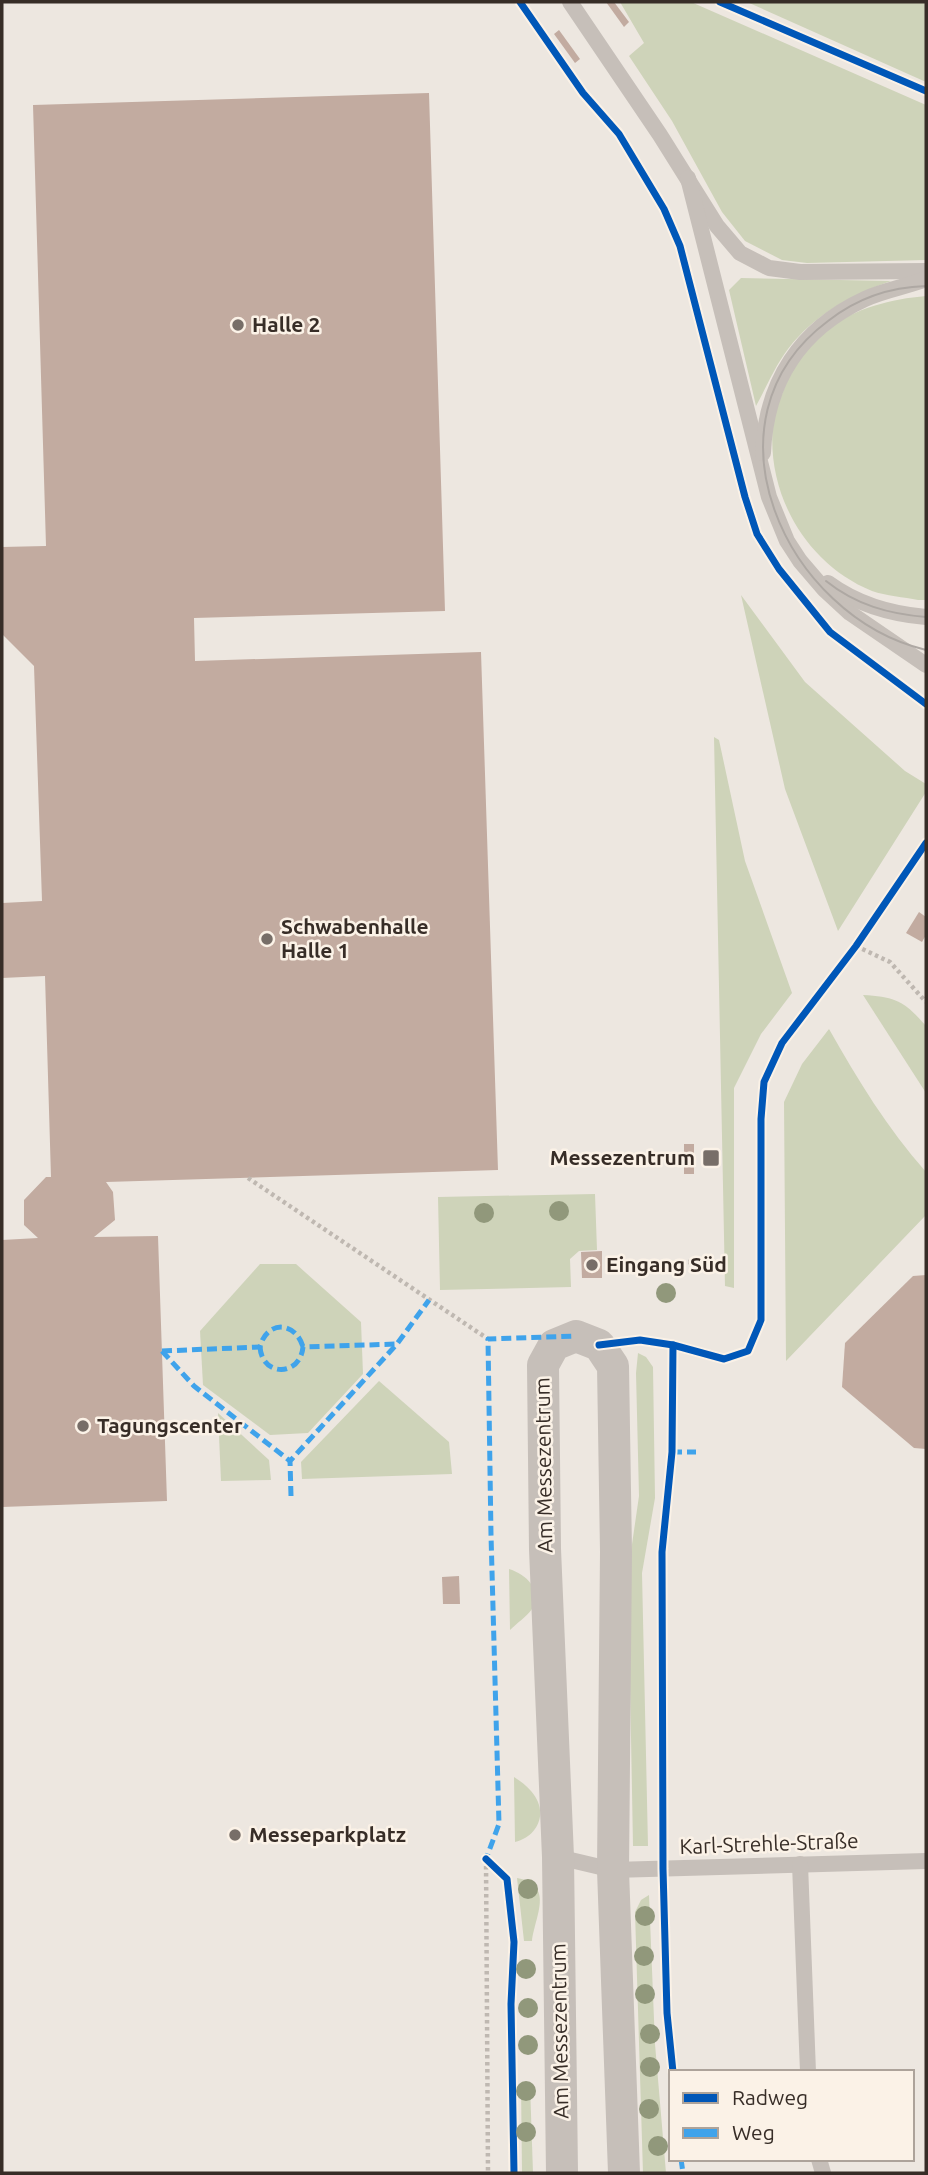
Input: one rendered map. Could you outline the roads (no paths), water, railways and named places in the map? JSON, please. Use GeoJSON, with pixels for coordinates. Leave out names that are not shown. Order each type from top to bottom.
{"type":"FeatureCollection","features":[{"type":"Feature","properties":{"kind":"street","name":"Am Messezentrum"},"geometry":{"type":"LineString","coordinates":[[562,2173],[558,1857],[545,1549],[543,1366],[554,1345],[576,1336],[599,1345],[612,1366],[616,1552],[613,1870],[624,2173]]}},
{"type":"Feature","properties":{"kind":"lane"},"geometry":{"type":"LineString","coordinates":[[570,2],[717,226],[740,253],[769,268],[800,272],[926,271]]}},
{"type":"Feature","properties":{"kind":"lane"},"geometry":{"type":"LineString","coordinates":[[688,178],[764,476],[787,541],[800,561],[835,601],[926,665]]}},
{"type":"Feature","properties":{"kind":"lane"},"geometry":{"type":"LineString","coordinates":[[764,476],[764,439],[770,404],[783,372],[800,347],[823,324],[851,306],[867,298],[926,279]]}},
{"type":"Feature","properties":{"kind":"lane"},"geometry":{"type":"LineString","coordinates":[[777,519],[803,560],[842,593],[890,613],[926,617]]}},
{"type":"Feature","properties":{"kind":"lane","name":"Karl-Strehle-Straße"},"geometry":{"type":"LineString","coordinates":[[558,1857],[613,1870],[926,1861]]}},
{"type":"Feature","properties":{"kind":"lane"},"geometry":{"type":"LineString","coordinates":[[800,1864],[808,2070]]}},
{"type":"Feature","properties":{"kind":"tram line"},"geometry":{"type":"LineString","coordinates":[[926,286],[887,292],[850,306],[828,321],[788,362],[768,410],[764,460],[775,510],[798,558],[833,599],[876,630],[926,650]]}},
{"type":"Feature","properties":{"kind":"tram line"},"geometry":{"type":"LineString","coordinates":[[826,581],[873,607],[926,617]]}},
{"type":"Feature","properties":{"kind":"place","name":"Halle 2"},"geometry":{"type":"Point","coordinates":[238,325]}},
{"type":"Feature","properties":{"kind":"place","name":"Schwabenhalle Halle 1"},"geometry":{"type":"Point","coordinates":[267,939]}},
{"type":"Feature","properties":{"kind":"place","name":"Messezentrum"},"geometry":{"type":"Point","coordinates":[711,1158]}},
{"type":"Feature","properties":{"kind":"place","name":"Eingang Süd"},"geometry":{"type":"Point","coordinates":[592,1265]}},
{"type":"Feature","properties":{"kind":"place","name":"Tagungscenter"},"geometry":{"type":"Point","coordinates":[83,1426]}},
{"type":"Feature","properties":{"kind":"place","name":"Messeparkplatz"},"geometry":{"type":"Point","coordinates":[235,1835]}}]}
